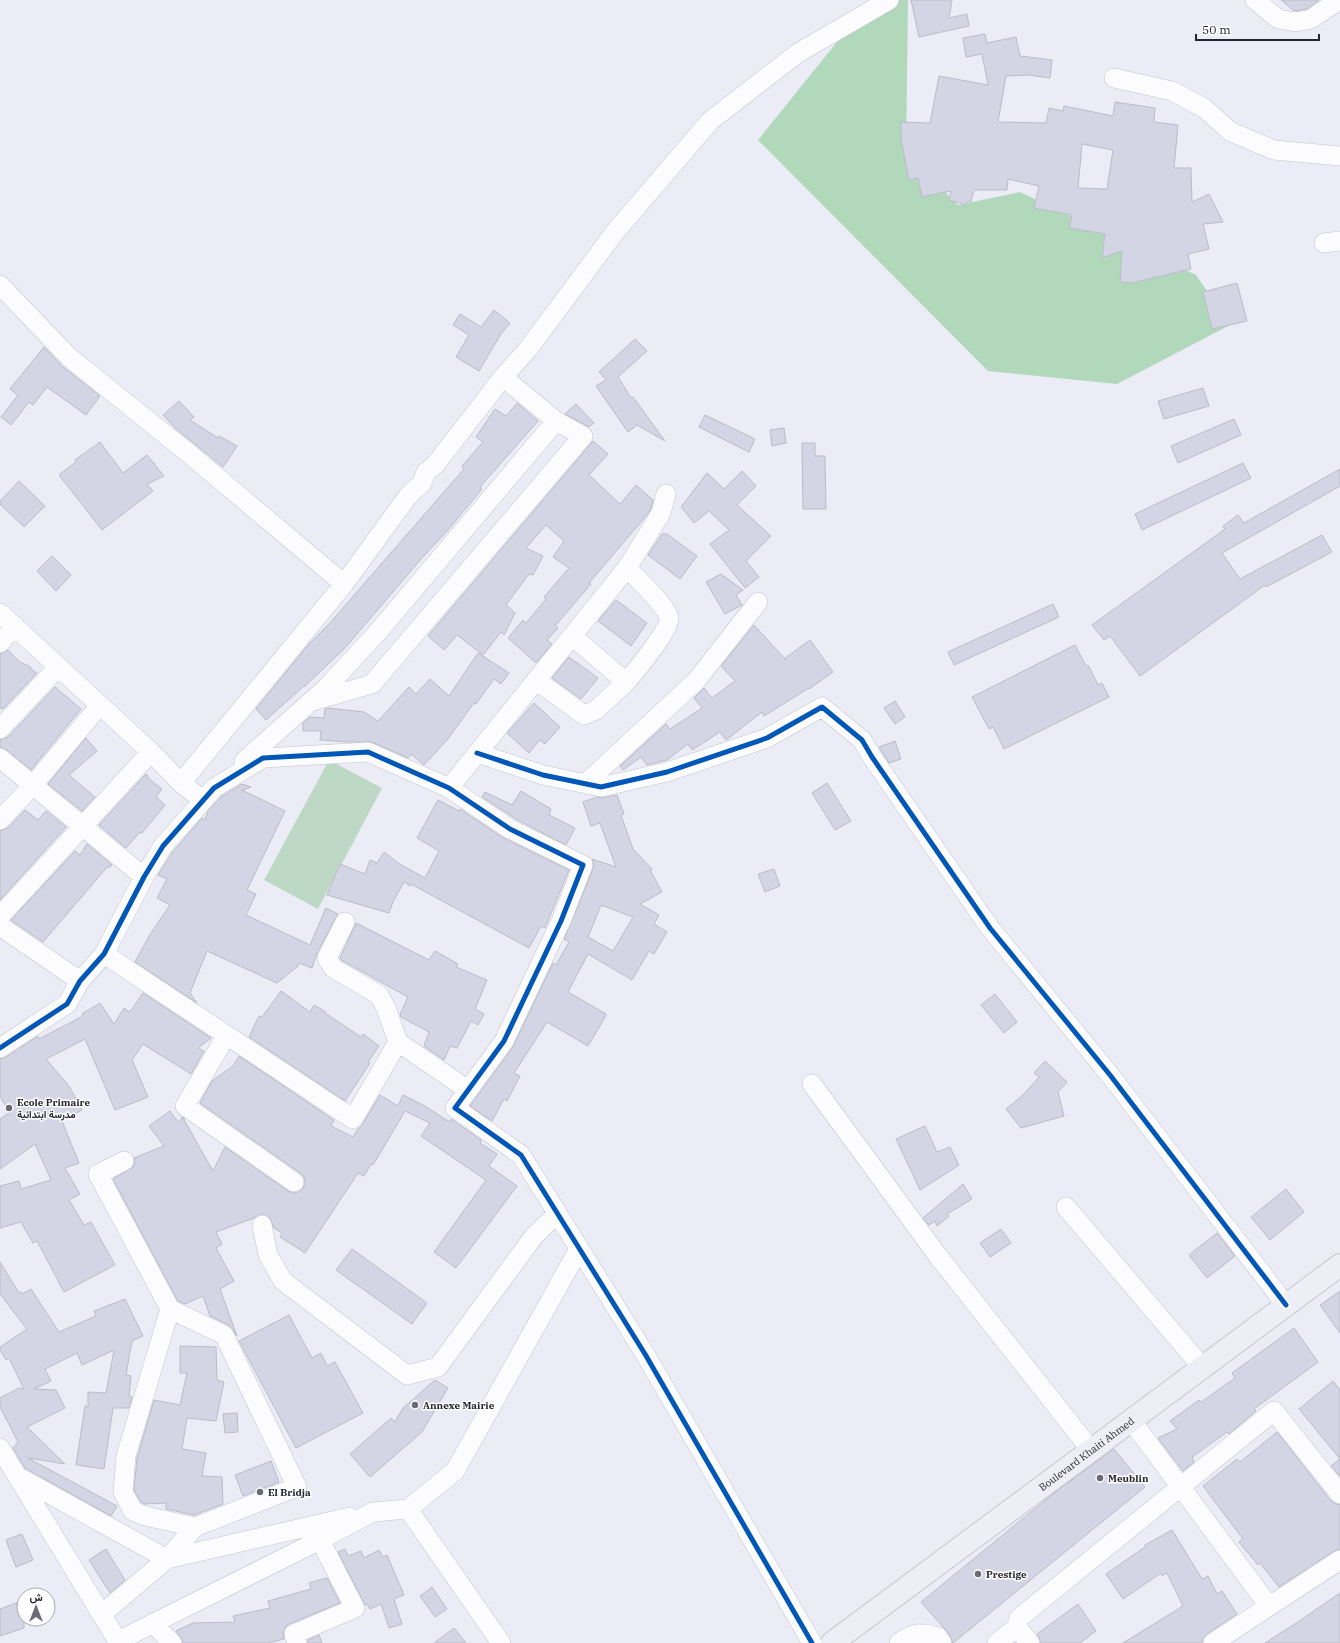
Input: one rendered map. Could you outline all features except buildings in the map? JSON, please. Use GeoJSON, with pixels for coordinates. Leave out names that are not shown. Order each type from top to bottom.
{"type":"FeatureCollection","features":[{"type":"Feature","properties":{"kind":"highway","name":"Boulevard Khaiti Ahmed"},"geometry":{"type":"LineString","coordinates":[[832,1643],[1340,1265]]}},
{"type":"Feature","properties":{"kind":"street"},"geometry":{"type":"LineString","coordinates":[[181,783],[344,584],[408,496],[422,482],[426,472],[435,465],[503,377],[528,349],[615,232],[710,121],[798,53],[888,0]]}},
{"type":"Feature","properties":{"kind":"street"},"geometry":{"type":"LineString","coordinates":[[1255,0],[1278,19],[1296,22],[1311,19],[1339,0]]}},
{"type":"Feature","properties":{"kind":"street"},"geometry":{"type":"LineString","coordinates":[[1114,78],[1172,91],[1204,108],[1231,132],[1274,150],[1340,156]]}},
{"type":"Feature","properties":{"kind":"street"},"geometry":{"type":"LineString","coordinates":[[0,285],[69,358],[187,452],[344,584]]}},
{"type":"Feature","properties":{"kind":"street"},"geometry":{"type":"LineString","coordinates":[[310,702],[372,684],[583,436],[556,421],[503,377]]}},
{"type":"Feature","properties":{"kind":"street"},"geometry":{"type":"LineString","coordinates":[[0,1048],[67,1004],[80,981],[104,954],[144,877],[163,846],[209,794],[326,688],[377,633],[556,421]]}},
{"type":"Feature","properties":{"kind":"street"},"geometry":{"type":"LineString","coordinates":[[449,788],[627,568],[661,513],[666,494]]}},
{"type":"Feature","properties":{"kind":"street"},"geometry":{"type":"LineString","coordinates":[[536,680],[584,715],[596,710],[626,682],[636,670],[670,623],[670,618],[665,608],[627,568]]}},
{"type":"Feature","properties":{"kind":"street"},"geometry":{"type":"LineString","coordinates":[[585,784],[696,680],[758,602]]}},
{"type":"Feature","properties":{"kind":"street"},"geometry":{"type":"LineString","coordinates":[[0,613],[151,752],[181,783],[209,794]]}},
{"type":"Feature","properties":{"kind":"street"},"geometry":{"type":"LineString","coordinates":[[0,643],[14,626]]}},
{"type":"Feature","properties":{"kind":"street"},"geometry":{"type":"LineString","coordinates":[[572,636],[626,682]]}},
{"type":"Feature","properties":{"kind":"street"},"geometry":{"type":"LineString","coordinates":[[0,730],[58,667]]}},
{"type":"Feature","properties":{"kind":"street"},"geometry":{"type":"LineString","coordinates":[[0,820],[33,785],[100,705]]}},
{"type":"Feature","properties":{"kind":"street"},"geometry":{"type":"LineString","coordinates":[[477,753],[543,775],[601,787],[667,772],[768,738],[822,707],[862,740],[872,757],[990,928],[1110,1075],[1286,1305]]}},
{"type":"Feature","properties":{"kind":"street"},"geometry":{"type":"LineString","coordinates":[[0,916],[151,752]]}},
{"type":"Feature","properties":{"kind":"street"},"geometry":{"type":"LineString","coordinates":[[209,794],[263,758],[368,752],[449,788],[510,828],[583,865],[561,921],[504,1041],[454,1108],[521,1155],[645,1354],[812,1643]]}},
{"type":"Feature","properties":{"kind":"street"},"geometry":{"type":"LineString","coordinates":[[0,758],[144,877]]}},
{"type":"Feature","properties":{"kind":"street"},"geometry":{"type":"LineString","coordinates":[[345,922],[327,958],[333,968],[379,995],[386,1008],[398,1042],[468,1090]]}},
{"type":"Feature","properties":{"kind":"street"},"geometry":{"type":"LineString","coordinates":[[0,926],[80,981]]}},
{"type":"Feature","properties":{"kind":"street"},"geometry":{"type":"LineString","coordinates":[[104,954],[353,1119],[398,1042]]}},
{"type":"Feature","properties":{"kind":"street"},"geometry":{"type":"LineString","coordinates":[[226,1036],[185,1106],[294,1182]]}},
{"type":"Feature","properties":{"kind":"street"},"geometry":{"type":"LineString","coordinates":[[812,1084],[938,1256],[1091,1450]]}},
{"type":"Feature","properties":{"kind":"street"},"geometry":{"type":"LineString","coordinates":[[102,1614],[167,1559],[195,1527],[296,1488],[224,1335],[170,1309],[98,1174],[124,1161]]}},
{"type":"Feature","properties":{"kind":"street"},"geometry":{"type":"LineString","coordinates":[[1066,1207],[1202,1367]]}},
{"type":"Feature","properties":{"kind":"street"},"geometry":{"type":"LineString","coordinates":[[262,1225],[268,1255],[283,1281],[408,1375],[438,1367],[534,1236],[557,1214]]}},
{"type":"Feature","properties":{"kind":"street"},"geometry":{"type":"LineString","coordinates":[[17,1476],[167,1559],[373,1512],[408,1508],[454,1471],[579,1249]]}},
{"type":"Feature","properties":{"kind":"street"},"geometry":{"type":"LineString","coordinates":[[170,1309],[126,1456],[123,1492],[133,1511],[145,1516],[195,1527]]}},
{"type":"Feature","properties":{"kind":"street"},"geometry":{"type":"LineString","coordinates":[[1030,1643],[1017,1627],[1019,1618],[1274,1411],[1340,1494]]}},
{"type":"Feature","properties":{"kind":"street"},"geometry":{"type":"LineString","coordinates":[[1131,1420],[1268,1606]]}},
{"type":"Feature","properties":{"kind":"street"},"geometry":{"type":"LineString","coordinates":[[0,1448],[118,1642],[373,1512]]}},
{"type":"Feature","properties":{"kind":"street"},"geometry":{"type":"LineString","coordinates":[[408,1508],[501,1643]]}},
{"type":"Feature","properties":{"kind":"street"},"geometry":{"type":"LineString","coordinates":[[297,1643],[294,1634],[355,1608],[320,1540]]}},
{"type":"Feature","properties":{"kind":"street"},"geometry":{"type":"LineString","coordinates":[[1213,1643],[1340,1560]]}},
{"type":"Feature","properties":{"kind":"street"},"geometry":{"type":"LineString","coordinates":[[153,1623],[172,1643]]}},
{"type":"Feature","properties":{"kind":"street"},"geometry":{"type":"LineString","coordinates":[[997,1643],[1017,1627]]}},
{"type":"Feature","properties":{"kind":"street"},"geometry":{"type":"LineString","coordinates":[[899,1643],[907,1637],[923,1633],[938,1637],[942,1643]]}},
{"type":"Feature","properties":{"kind":"green space"},"geometry":{"type":"Polygon","coordinates":[[[896,0],[908,0],[906,154],[958,205],[1020,192],[1196,275],[1230,325],[1117,384],[988,371],[758,140],[845,32],[896,0]]]}},
{"type":"Feature","properties":{"kind":"green space"},"geometry":{"type":"Polygon","coordinates":[[[329,760],[382,788],[318,909],[264,880],[329,760]]]}},
{"type":"Feature","properties":{"kind":"cycle path"},"geometry":{"type":"LineString","coordinates":[[477,753],[543,775],[601,787],[667,772],[767,738],[822,707],[862,740],[872,757],[990,928],[1110,1075],[1286,1305]]}},
{"type":"Feature","properties":{"kind":"cycle path"},"geometry":{"type":"LineString","coordinates":[[0,1048],[67,1004],[80,981],[104,954],[144,877],[163,846],[214,788],[263,758],[368,752],[449,788],[510,829],[583,865],[561,921],[504,1041],[455,1108],[521,1155],[645,1354],[812,1643]]}},
{"type":"Feature","properties":{"kind":"place","name":"Ecole Primaire مدرسة ابتدائية"},"geometry":{"type":"Point","coordinates":[9,1108]}},
{"type":"Feature","properties":{"kind":"place","name":"Annexe Mairie"},"geometry":{"type":"Point","coordinates":[415,1405]}},
{"type":"Feature","properties":{"kind":"place","name":"Meublin"},"geometry":{"type":"Point","coordinates":[1100,1478]}},
{"type":"Feature","properties":{"kind":"place","name":"El Bridja"},"geometry":{"type":"Point","coordinates":[260,1492]}},
{"type":"Feature","properties":{"kind":"place","name":"Prestige"},"geometry":{"type":"Point","coordinates":[978,1574]}}]}
